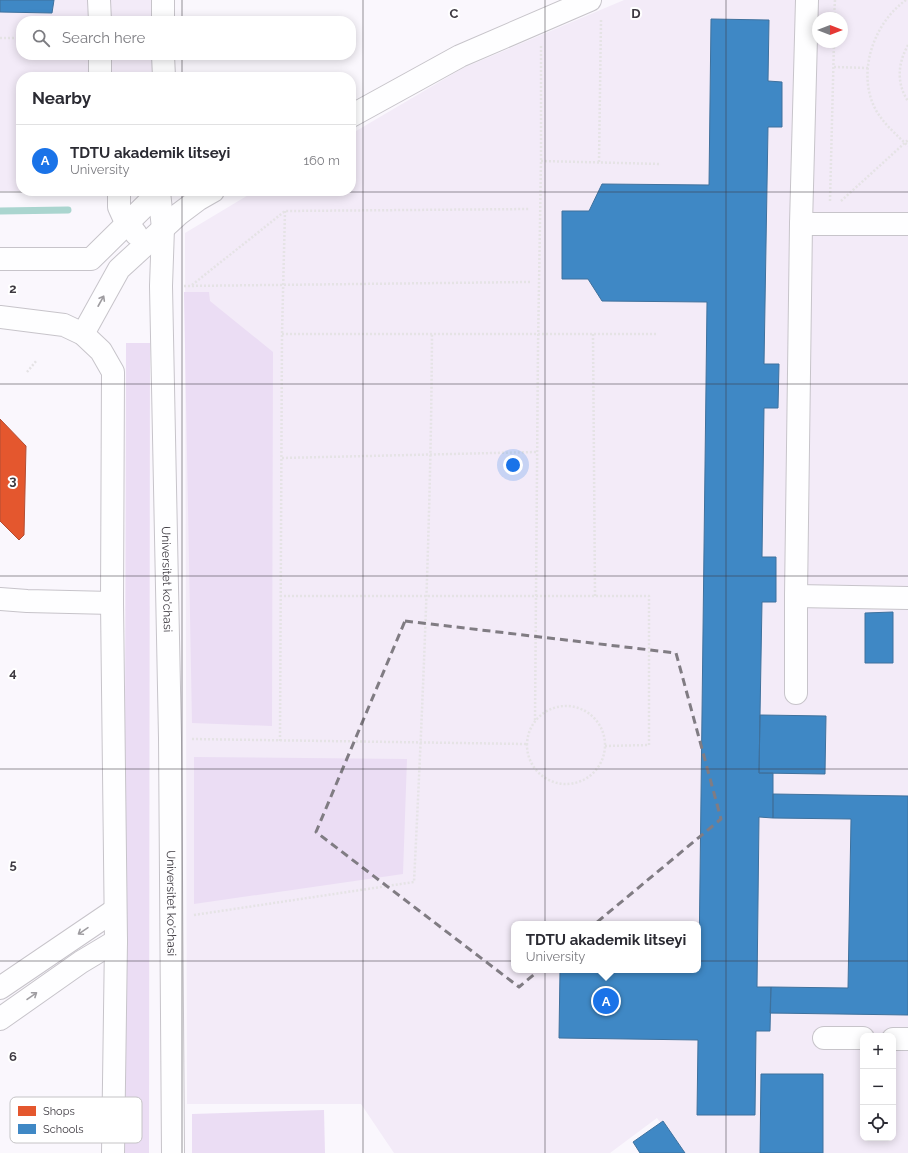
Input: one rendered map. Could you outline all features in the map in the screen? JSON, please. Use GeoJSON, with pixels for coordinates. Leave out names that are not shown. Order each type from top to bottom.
{"type":"FeatureCollection","features":[{"type":"Feature","properties":{"kind":"street"},"geometry":{"type":"LineString","coordinates":[[99,0],[100,16]]}},
{"type":"Feature","properties":{"kind":"street"},"geometry":{"type":"LineString","coordinates":[[163,0],[163,16]]}},
{"type":"Feature","properties":{"kind":"street"},"geometry":{"type":"LineString","coordinates":[[796,693],[801,224],[807,0]]}},
{"type":"Feature","properties":{"kind":"street"},"geometry":{"type":"LineString","coordinates":[[356,113],[460,56],[541,22],[584,6]]}},
{"type":"Feature","properties":{"kind":"street"},"geometry":{"type":"LineString","coordinates":[[100,60],[100,72]]}},
{"type":"Feature","properties":{"kind":"street"},"geometry":{"type":"LineString","coordinates":[[163,60],[164,72]]}},
{"type":"Feature","properties":{"kind":"street"},"geometry":{"type":"LineString","coordinates":[[119,196],[119,207],[127,223],[144,245]]}},
{"type":"Feature","properties":{"kind":"street","name":"Universitet ko'chasi"},"geometry":{"type":"LineString","coordinates":[[0,259],[59,260],[91,258],[155,196]]}},
{"type":"Feature","properties":{"kind":"street","name":"Universitet ko'chasi"},"geometry":{"type":"LineString","coordinates":[[159,196],[163,228],[161,286],[170,738],[174,1153]]}},
{"type":"Feature","properties":{"kind":"street"},"geometry":{"type":"LineString","coordinates":[[83,334],[119,269],[179,214],[204,196]]}},
{"type":"Feature","properties":{"kind":"street"},"geometry":{"type":"LineString","coordinates":[[801,224],[829,218],[908,224]]}},
{"type":"Feature","properties":{"kind":"street"},"geometry":{"type":"LineString","coordinates":[[0,317],[64,325],[83,334],[101,351],[113,372],[112,603],[116,941],[114,1097]]}},
{"type":"Feature","properties":{"kind":"street"},"geometry":{"type":"LineString","coordinates":[[796,596],[908,598]]}},
{"type":"Feature","properties":{"kind":"street"},"geometry":{"type":"LineString","coordinates":[[0,599],[112,603]]}},
{"type":"Feature","properties":{"kind":"street"},"geometry":{"type":"LineString","coordinates":[[0,988],[115,910]]}},
{"type":"Feature","properties":{"kind":"street"},"geometry":{"type":"LineString","coordinates":[[0,1019],[81,962],[116,941]]}},
{"type":"Feature","properties":{"kind":"street"},"geometry":{"type":"LineString","coordinates":[[824,1038],[860,1038]]}},
{"type":"Feature","properties":{"kind":"street"},"geometry":{"type":"LineString","coordinates":[[896,1039],[908,1039]]}},
{"type":"Feature","properties":{"kind":"street"},"geometry":{"type":"LineString","coordinates":[[113,1143],[113,1153]]}},
{"type":"Feature","properties":{"kind":"path"},"geometry":{"type":"LineString","coordinates":[[834,12],[835,0]]}},
{"type":"Feature","properties":{"kind":"path"},"geometry":{"type":"LineString","coordinates":[[906,0],[889,16],[878,31],[872,48],[868,68],[868,89],[879,116],[886,125],[908,146]]}},
{"type":"Feature","properties":{"kind":"path"},"geometry":{"type":"LineString","coordinates":[[584,6],[599,162]]}},
{"type":"Feature","properties":{"kind":"path"},"geometry":{"type":"LineString","coordinates":[[535,720],[541,162],[541,22]]}},
{"type":"Feature","properties":{"kind":"path"},"geometry":{"type":"LineString","coordinates":[[0,38],[16,38]]}},
{"type":"Feature","properties":{"kind":"path"},"geometry":{"type":"LineString","coordinates":[[908,45],[903,54],[899,75],[901,86],[908,101]]}},
{"type":"Feature","properties":{"kind":"path"},"geometry":{"type":"LineString","coordinates":[[829,218],[834,48]]}},
{"type":"Feature","properties":{"kind":"path"},"geometry":{"type":"LineString","coordinates":[[834,67],[868,68]]}},
{"type":"Feature","properties":{"kind":"path"},"geometry":{"type":"LineString","coordinates":[[829,218],[908,140]]}},
{"type":"Feature","properties":{"kind":"path"},"geometry":{"type":"LineString","coordinates":[[541,162],[660,164]]}},
{"type":"Feature","properties":{"kind":"path"},"geometry":{"type":"LineString","coordinates":[[192,285],[285,212],[530,209]]}},
{"type":"Feature","properties":{"kind":"path"},"geometry":{"type":"LineString","coordinates":[[280,741],[282,334],[285,212]]}},
{"type":"Feature","properties":{"kind":"path"},"geometry":{"type":"LineString","coordinates":[[161,286],[530,282]]}},
{"type":"Feature","properties":{"kind":"path"},"geometry":{"type":"LineString","coordinates":[[282,334],[656,334]]}},
{"type":"Feature","properties":{"kind":"path"},"geometry":{"type":"LineString","coordinates":[[172,919],[414,882],[427,596],[431,455],[432,334]]}},
{"type":"Feature","properties":{"kind":"path"},"geometry":{"type":"LineString","coordinates":[[593,334],[595,596]]}},
{"type":"Feature","properties":{"kind":"path"},"geometry":{"type":"LineString","coordinates":[[27,372],[37,360]]}},
{"type":"Feature","properties":{"kind":"path"},"geometry":{"type":"LineString","coordinates":[[282,458],[537,452]]}},
{"type":"Feature","properties":{"kind":"path"},"geometry":{"type":"LineString","coordinates":[[280,596],[649,596],[648,745],[605,746]]}},
{"type":"Feature","properties":{"kind":"path"},"geometry":{"type":"LineString","coordinates":[[567,706],[579,708],[590,714],[598,723],[603,734],[605,746],[602,759],[595,771],[584,780],[571,784],[558,784],[545,779],[535,770],[528,758],[526,744],[529,731],[535,720],[544,712],[555,707],[567,706]]}},
{"type":"Feature","properties":{"kind":"path"},"geometry":{"type":"LineString","coordinates":[[170,738],[526,744]]}},
{"type":"Feature","properties":{"kind":"highlighted area"},"geometry":{"type":"Polygon","coordinates":[[[405,621],[676,653],[721,819],[519,987],[316,832],[405,621]]]}},
{"type":"Feature","properties":{"kind":"shaded area"},"geometry":{"type":"Polygon","coordinates":[[[0,0],[167,0],[167,16],[16,16],[16,60],[168,60],[168,72],[16,72],[16,191],[0,191],[0,0]]]}},
{"type":"Feature","properties":{"kind":"shaded area"},"geometry":{"type":"Polygon","coordinates":[[[624,0],[908,0],[908,1153],[682,1153],[657,1118],[610,1153],[394,1153],[361,1104],[187,1104],[185,233],[247,196],[356,196],[356,131],[463,68],[624,0]]]}},
{"type":"Feature","properties":{"kind":"shaded area"},"geometry":{"type":"Polygon","coordinates":[[[184,292],[209,292],[210,301],[273,352],[272,726],[192,723],[184,292]]]}},
{"type":"Feature","properties":{"kind":"shaded area"},"geometry":{"type":"Polygon","coordinates":[[[126,343],[150,343],[149,1153],[124,1153],[124,1143],[142,1143],[142,1097],[124,1097],[126,343]]]}},
{"type":"Feature","properties":{"kind":"shaded area"},"geometry":{"type":"Polygon","coordinates":[[[194,757],[407,759],[403,874],[194,904],[194,757]]]}},
{"type":"Feature","properties":{"kind":"shaded area"},"geometry":{"type":"Polygon","coordinates":[[[324,1110],[325,1153],[192,1153],[192,1114],[324,1110]]]}},
{"type":"Feature","properties":{"kind":"building: Shops"},"geometry":{"type":"Polygon","coordinates":[[[0,419],[26,446],[24,535],[19,540],[0,521],[0,419]]]}},
{"type":"Feature","properties":{"kind":"building: Schools"},"geometry":{"type":"Polygon","coordinates":[[[0,0],[54,0],[52,13],[0,12],[0,0]]]}},
{"type":"Feature","properties":{"kind":"building: Schools"},"geometry":{"type":"Polygon","coordinates":[[[711,19],[769,20],[768,81],[782,82],[782,127],[768,127],[764,364],[779,364],[778,408],[764,408],[762,557],[776,557],[776,602],[762,602],[759,773],[773,773],[773,818],[759,817],[757,987],[771,987],[770,1031],[756,1031],[755,1115],[697,1115],[698,1040],[559,1038],[560,973],[701,973],[701,921],[699,921],[707,302],[602,301],[588,279],[562,279],[562,211],[589,211],[602,184],[709,185],[711,19]]]}},
{"type":"Feature","properties":{"kind":"building: Schools"},"geometry":{"type":"Polygon","coordinates":[[[893,612],[893,663],[865,663],[865,613],[893,612]]]}},
{"type":"Feature","properties":{"kind":"building: Schools"},"geometry":{"type":"Polygon","coordinates":[[[760,715],[826,716],[825,774],[759,773],[760,715]]]}},
{"type":"Feature","properties":{"kind":"building: Schools"},"geometry":{"type":"Polygon","coordinates":[[[773,794],[908,796],[908,1015],[770,1013],[771,987],[848,988],[851,819],[773,818],[773,794]]]}},
{"type":"Feature","properties":{"kind":"building: Schools"},"geometry":{"type":"Polygon","coordinates":[[[761,1074],[823,1074],[823,1153],[760,1153],[761,1074]]]}},
{"type":"Feature","properties":{"kind":"building: Schools"},"geometry":{"type":"Polygon","coordinates":[[[663,1121],[685,1153],[640,1153],[633,1142],[663,1121]]]}},
{"type":"Feature","properties":{"kind":"waterway"},"geometry":{"type":"LineString","coordinates":[[0,211],[68,210]]}},
{"type":"Feature","properties":{"kind":"place","name":"TDTU akademik litseyi"},"geometry":{"type":"Point","coordinates":[606,1001]}}]}
